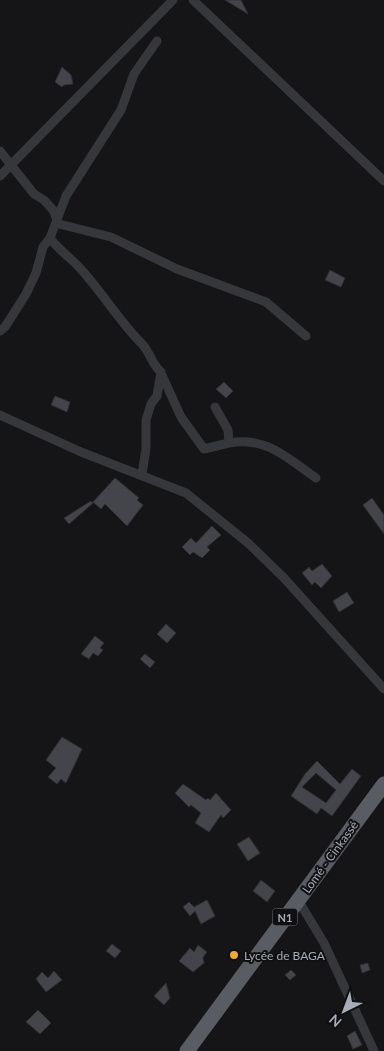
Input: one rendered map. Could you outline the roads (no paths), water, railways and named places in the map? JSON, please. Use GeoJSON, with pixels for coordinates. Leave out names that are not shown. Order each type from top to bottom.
{"type":"FeatureCollection","features":[{"type":"Feature","properties":{"kind":"highway","name":"Lomé - Cinkassé"},"geometry":{"type":"LineString","coordinates":[[187,1051],[384,784]]}},
{"type":"Feature","properties":{"kind":"street"},"geometry":{"type":"LineString","coordinates":[[0,176],[173,0]]}},
{"type":"Feature","properties":{"kind":"street"},"geometry":{"type":"LineString","coordinates":[[194,0],[384,181]]}},
{"type":"Feature","properties":{"kind":"street"},"geometry":{"type":"LineString","coordinates":[[0,331],[5,327],[26,294],[36,273],[43,247],[50,238],[56,220],[79,172],[121,110],[134,74],[157,41]]}},
{"type":"Feature","properties":{"kind":"street"},"geometry":{"type":"LineString","coordinates":[[0,151],[34,194],[44,200],[54,210],[59,224],[111,237],[177,269],[266,302],[306,336]]}},
{"type":"Feature","properties":{"kind":"street"},"geometry":{"type":"LineString","coordinates":[[50,238],[58,249],[78,266],[116,317],[149,352],[156,368],[161,372],[181,417],[204,449],[245,440],[257,442],[282,453],[316,478]]}},
{"type":"Feature","properties":{"kind":"street"},"geometry":{"type":"LineString","coordinates":[[142,474],[146,449],[146,420],[151,404],[157,396],[161,372]]}},
{"type":"Feature","properties":{"kind":"street"},"geometry":{"type":"LineString","coordinates":[[215,406],[228,430],[229,444]]}},
{"type":"Feature","properties":{"kind":"street"},"geometry":{"type":"LineString","coordinates":[[0,415],[81,452],[142,474],[186,493],[248,543],[284,578],[384,688]]}},
{"type":"Feature","properties":{"kind":"street"},"geometry":{"type":"LineString","coordinates":[[298,900],[324,943],[374,1051]]}},
{"type":"Feature","properties":{"kind":"place","name":"Lycée de BAGA"},"geometry":{"type":"Point","coordinates":[234,955]}}]}
